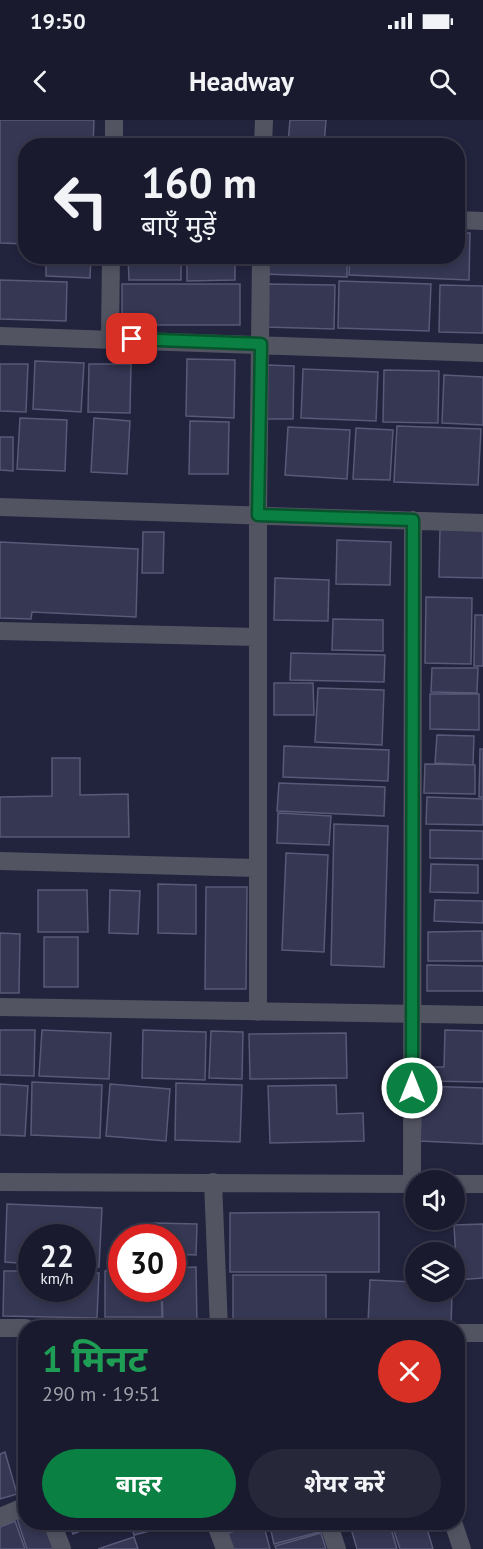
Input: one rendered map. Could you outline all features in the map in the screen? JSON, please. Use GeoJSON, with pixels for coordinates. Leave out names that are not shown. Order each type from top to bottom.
{"type":"FeatureCollection","features":[{"type":"Feature","properties":{"kind":"street"},"geometry":{"type":"LineString","coordinates":[[114,120],[114,138]]}},
{"type":"Feature","properties":{"kind":"street"},"geometry":{"type":"LineString","coordinates":[[263,138],[264,120]]}},
{"type":"Feature","properties":{"kind":"street"},"geometry":{"type":"LineString","coordinates":[[465,220],[483,221]]}},
{"type":"Feature","properties":{"kind":"street"},"geometry":{"type":"LineString","coordinates":[[110,339],[111,264]]}},
{"type":"Feature","properties":{"kind":"street"},"geometry":{"type":"LineString","coordinates":[[258,1012],[258,515],[261,264]]}},
{"type":"Feature","properties":{"kind":"street"},"geometry":{"type":"LineString","coordinates":[[0,336],[483,353]]}},
{"type":"Feature","properties":{"kind":"street"},"geometry":{"type":"LineString","coordinates":[[0,507],[483,523]]}},
{"type":"Feature","properties":{"kind":"street"},"geometry":{"type":"LineString","coordinates":[[413,520],[414,1170]]}},
{"type":"Feature","properties":{"kind":"street"},"geometry":{"type":"LineString","coordinates":[[0,631],[258,637]]}},
{"type":"Feature","properties":{"kind":"street"},"geometry":{"type":"LineString","coordinates":[[0,861],[258,868]]}},
{"type":"Feature","properties":{"kind":"street"},"geometry":{"type":"LineString","coordinates":[[0,1007],[483,1016]]}},
{"type":"Feature","properties":{"kind":"street"},"geometry":{"type":"LineString","coordinates":[[0,1182],[405,1184]]}},
{"type":"Feature","properties":{"kind":"street"},"geometry":{"type":"LineString","coordinates":[[213,1182],[219,1320]]}},
{"type":"Feature","properties":{"kind":"street"},"geometry":{"type":"LineString","coordinates":[[465,1184],[483,1184]]}},
{"type":"Feature","properties":{"kind":"street"},"geometry":{"type":"LineString","coordinates":[[0,1328],[18,1328]]}},
{"type":"Feature","properties":{"kind":"street"},"geometry":{"type":"LineString","coordinates":[[465,1333],[483,1333]]}},
{"type":"Feature","properties":{"kind":"street"},"geometry":{"type":"LineString","coordinates":[[0,1517],[18,1509]]}},
{"type":"Feature","properties":{"kind":"street"},"geometry":{"type":"LineString","coordinates":[[55,1530],[62,1549]]}},
{"type":"Feature","properties":{"kind":"street"},"geometry":{"type":"LineString","coordinates":[[218,1530],[225,1549]]}},
{"type":"Feature","properties":{"kind":"street"},"geometry":{"type":"LineString","coordinates":[[331,1530],[337,1549]]}},
{"type":"Feature","properties":{"kind":"street"},"geometry":{"type":"LineString","coordinates":[[456,1530],[462,1549]]}},
{"type":"Feature","properties":{"kind":"building"},"geometry":{"type":"Polygon","coordinates":[[[0,120],[94,120],[93,138],[18,138],[18,244],[0,243],[0,120]]]}},
{"type":"Feature","properties":{"kind":"building"},"geometry":{"type":"Polygon","coordinates":[[[290,120],[326,120],[325,138],[288,138],[290,120]]]}},
{"type":"Feature","properties":{"kind":"building"},"geometry":{"type":"Polygon","coordinates":[[[465,233],[470,233],[469,280],[349,275],[350,264],[465,264],[465,233]]]}},
{"type":"Feature","properties":{"kind":"building"},"geometry":{"type":"Polygon","coordinates":[[[46,264],[91,264],[90,278],[46,276],[46,264]]]}},
{"type":"Feature","properties":{"kind":"building"},"geometry":{"type":"Polygon","coordinates":[[[128,264],[181,264],[181,280],[129,280],[128,264]]]}},
{"type":"Feature","properties":{"kind":"building"},"geometry":{"type":"Polygon","coordinates":[[[187,264],[235,264],[235,280],[187,281],[187,264]]]}},
{"type":"Feature","properties":{"kind":"building"},"geometry":{"type":"Polygon","coordinates":[[[263,264],[347,264],[347,277],[263,274],[263,264]]]}},
{"type":"Feature","properties":{"kind":"building"},"geometry":{"type":"Polygon","coordinates":[[[0,280],[67,282],[66,321],[0,319],[0,280]]]}},
{"type":"Feature","properties":{"kind":"building"},"geometry":{"type":"Polygon","coordinates":[[[339,281],[431,284],[429,331],[338,328],[339,281]]]}},
{"type":"Feature","properties":{"kind":"building"},"geometry":{"type":"Polygon","coordinates":[[[122,284],[240,284],[240,325],[122,325],[122,284]]]}},
{"type":"Feature","properties":{"kind":"building"},"geometry":{"type":"Polygon","coordinates":[[[267,284],[335,285],[334,329],[266,327],[267,284]]]}},
{"type":"Feature","properties":{"kind":"building"},"geometry":{"type":"Polygon","coordinates":[[[440,285],[483,286],[483,333],[439,332],[440,285]]]}},
{"type":"Feature","properties":{"kind":"building"},"geometry":{"type":"Polygon","coordinates":[[[187,359],[235,360],[234,418],[186,416],[187,359]]]}},
{"type":"Feature","properties":{"kind":"building"},"geometry":{"type":"Polygon","coordinates":[[[35,361],[84,363],[81,412],[33,409],[35,361]]]}},
{"type":"Feature","properties":{"kind":"building"},"geometry":{"type":"Polygon","coordinates":[[[0,364],[28,364],[26,412],[0,411],[0,364]]]}},
{"type":"Feature","properties":{"kind":"building"},"geometry":{"type":"Polygon","coordinates":[[[89,364],[131,364],[130,413],[88,412],[89,364]]]}},
{"type":"Feature","properties":{"kind":"building"},"geometry":{"type":"Polygon","coordinates":[[[267,365],[294,366],[293,419],[266,419],[267,365]]]}},
{"type":"Feature","properties":{"kind":"building"},"geometry":{"type":"Polygon","coordinates":[[[303,369],[378,372],[376,421],[301,418],[303,369]]]}},
{"type":"Feature","properties":{"kind":"building"},"geometry":{"type":"Polygon","coordinates":[[[384,370],[439,371],[438,423],[383,422],[384,370]]]}},
{"type":"Feature","properties":{"kind":"building"},"geometry":{"type":"Polygon","coordinates":[[[444,375],[483,377],[483,425],[442,423],[444,375]]]}},
{"type":"Feature","properties":{"kind":"building"},"geometry":{"type":"Polygon","coordinates":[[[20,418],[67,420],[65,471],[17,469],[20,418]]]}},
{"type":"Feature","properties":{"kind":"building"},"geometry":{"type":"Polygon","coordinates":[[[94,418],[130,421],[127,474],[91,472],[94,418]]]}},
{"type":"Feature","properties":{"kind":"building"},"geometry":{"type":"Polygon","coordinates":[[[190,421],[229,422],[228,474],[189,474],[190,421]]]}},
{"type":"Feature","properties":{"kind":"building"},"geometry":{"type":"Polygon","coordinates":[[[397,426],[481,429],[478,485],[394,482],[397,426]]]}},
{"type":"Feature","properties":{"kind":"building"},"geometry":{"type":"Polygon","coordinates":[[[288,427],[350,430],[347,479],[285,475],[288,427]]]}},
{"type":"Feature","properties":{"kind":"building"},"geometry":{"type":"Polygon","coordinates":[[[356,428],[393,430],[390,480],[353,479],[356,428]]]}},
{"type":"Feature","properties":{"kind":"building"},"geometry":{"type":"Polygon","coordinates":[[[0,437],[13,437],[13,471],[0,470],[0,437]]]}},
{"type":"Feature","properties":{"kind":"building"},"geometry":{"type":"Polygon","coordinates":[[[440,529],[483,530],[483,578],[439,577],[440,529]]]}},
{"type":"Feature","properties":{"kind":"building"},"geometry":{"type":"Polygon","coordinates":[[[143,532],[164,532],[163,573],[142,573],[143,532]]]}},
{"type":"Feature","properties":{"kind":"building"},"geometry":{"type":"Polygon","coordinates":[[[337,540],[391,542],[390,585],[336,584],[337,540]]]}},
{"type":"Feature","properties":{"kind":"building"},"geometry":{"type":"Polygon","coordinates":[[[0,542],[138,549],[136,617],[32,612],[31,619],[0,618],[0,542]]]}},
{"type":"Feature","properties":{"kind":"building"},"geometry":{"type":"Polygon","coordinates":[[[275,578],[329,580],[328,621],[274,620],[275,578]]]}},
{"type":"Feature","properties":{"kind":"building"},"geometry":{"type":"Polygon","coordinates":[[[426,597],[472,598],[471,664],[425,663],[426,597]]]}},
{"type":"Feature","properties":{"kind":"building"},"geometry":{"type":"Polygon","coordinates":[[[475,615],[483,615],[483,666],[474,666],[475,615]]]}},
{"type":"Feature","properties":{"kind":"building"},"geometry":{"type":"Polygon","coordinates":[[[333,619],[383,620],[383,651],[332,650],[333,619]]]}},
{"type":"Feature","properties":{"kind":"building"},"geometry":{"type":"Polygon","coordinates":[[[291,653],[385,655],[384,682],[290,680],[291,653]]]}},
{"type":"Feature","properties":{"kind":"building"},"geometry":{"type":"Polygon","coordinates":[[[432,668],[478,668],[477,693],[431,692],[432,668]]]}},
{"type":"Feature","properties":{"kind":"building"},"geometry":{"type":"Polygon","coordinates":[[[274,683],[313,683],[314,715],[274,715],[274,683]]]}},
{"type":"Feature","properties":{"kind":"building"},"geometry":{"type":"Polygon","coordinates":[[[318,688],[384,690],[382,745],[315,742],[318,688]]]}},
{"type":"Feature","properties":{"kind":"building"},"geometry":{"type":"Polygon","coordinates":[[[430,694],[479,694],[479,730],[430,729],[430,694]]]}},
{"type":"Feature","properties":{"kind":"building"},"geometry":{"type":"Polygon","coordinates":[[[437,735],[474,736],[473,765],[435,763],[437,735]]]}},
{"type":"Feature","properties":{"kind":"building"},"geometry":{"type":"Polygon","coordinates":[[[284,746],[389,750],[388,781],[283,777],[284,746]]]}},
{"type":"Feature","properties":{"kind":"building"},"geometry":{"type":"Polygon","coordinates":[[[480,749],[483,749],[483,797],[479,797],[480,749]]]}},
{"type":"Feature","properties":{"kind":"building"},"geometry":{"type":"Polygon","coordinates":[[[52,758],[80,758],[80,795],[128,794],[129,837],[0,837],[0,797],[52,796],[52,758]]]}},
{"type":"Feature","properties":{"kind":"building"},"geometry":{"type":"Polygon","coordinates":[[[425,764],[475,765],[475,794],[424,793],[425,764]]]}},
{"type":"Feature","properties":{"kind":"building"},"geometry":{"type":"Polygon","coordinates":[[[279,783],[385,787],[384,816],[277,811],[279,783]]]}},
{"type":"Feature","properties":{"kind":"building"},"geometry":{"type":"Polygon","coordinates":[[[427,797],[483,799],[483,825],[426,824],[427,797]]]}},
{"type":"Feature","properties":{"kind":"building"},"geometry":{"type":"Polygon","coordinates":[[[278,813],[331,816],[329,845],[277,843],[278,813]]]}},
{"type":"Feature","properties":{"kind":"building"},"geometry":{"type":"Polygon","coordinates":[[[334,824],[388,826],[384,967],[331,965],[334,824]]]}},
{"type":"Feature","properties":{"kind":"building"},"geometry":{"type":"Polygon","coordinates":[[[430,830],[483,831],[483,859],[430,858],[430,830]]]}},
{"type":"Feature","properties":{"kind":"building"},"geometry":{"type":"Polygon","coordinates":[[[286,853],[328,855],[324,952],[282,950],[286,853]]]}},
{"type":"Feature","properties":{"kind":"building"},"geometry":{"type":"Polygon","coordinates":[[[431,864],[478,865],[478,893],[430,892],[431,864]]]}},
{"type":"Feature","properties":{"kind":"building"},"geometry":{"type":"Polygon","coordinates":[[[158,884],[196,885],[196,934],[158,933],[158,884]]]}},
{"type":"Feature","properties":{"kind":"building"},"geometry":{"type":"Polygon","coordinates":[[[206,887],[247,887],[246,989],[205,989],[206,887]]]}},
{"type":"Feature","properties":{"kind":"building"},"geometry":{"type":"Polygon","coordinates":[[[38,890],[87,890],[88,932],[38,932],[38,890]]]}},
{"type":"Feature","properties":{"kind":"building"},"geometry":{"type":"Polygon","coordinates":[[[110,890],[140,891],[138,934],[109,933],[110,890]]]}},
{"type":"Feature","properties":{"kind":"building"},"geometry":{"type":"Polygon","coordinates":[[[435,900],[483,901],[483,923],[434,921],[435,900]]]}},
{"type":"Feature","properties":{"kind":"building"},"geometry":{"type":"Polygon","coordinates":[[[482,931],[483,961],[428,961],[428,932],[482,931]]]}},
{"type":"Feature","properties":{"kind":"building"},"geometry":{"type":"Polygon","coordinates":[[[0,933],[20,934],[19,993],[0,993],[0,933]]]}},
{"type":"Feature","properties":{"kind":"building"},"geometry":{"type":"Polygon","coordinates":[[[44,937],[78,937],[78,987],[44,987],[44,937]]]}},
{"type":"Feature","properties":{"kind":"building"},"geometry":{"type":"Polygon","coordinates":[[[427,965],[483,966],[483,991],[427,991],[427,965]]]}},
{"type":"Feature","properties":{"kind":"building"},"geometry":{"type":"Polygon","coordinates":[[[0,1030],[35,1030],[34,1076],[0,1075],[0,1030]]]}},
{"type":"Feature","properties":{"kind":"building"},"geometry":{"type":"Polygon","coordinates":[[[42,1030],[111,1033],[109,1079],[39,1076],[42,1030]]]}},
{"type":"Feature","properties":{"kind":"building"},"geometry":{"type":"Polygon","coordinates":[[[143,1030],[206,1032],[205,1080],[142,1078],[143,1030]]]}},
{"type":"Feature","properties":{"kind":"building"},"geometry":{"type":"Polygon","coordinates":[[[445,1030],[483,1031],[483,1082],[426,1081],[426,1067],[444,1067],[445,1030]]]}},
{"type":"Feature","properties":{"kind":"building"},"geometry":{"type":"Polygon","coordinates":[[[211,1031],[243,1032],[242,1079],[209,1078],[211,1031]]]}},
{"type":"Feature","properties":{"kind":"building"},"geometry":{"type":"Polygon","coordinates":[[[346,1033],[347,1078],[250,1079],[249,1034],[346,1033]]]}},
{"type":"Feature","properties":{"kind":"building"},"geometry":{"type":"Polygon","coordinates":[[[32,1082],[102,1085],[100,1138],[31,1135],[32,1082]]]}},
{"type":"Feature","properties":{"kind":"building"},"geometry":{"type":"Polygon","coordinates":[[[176,1083],[242,1085],[240,1142],[175,1140],[176,1083]]]}},
{"type":"Feature","properties":{"kind":"building"},"geometry":{"type":"Polygon","coordinates":[[[0,1084],[28,1086],[25,1136],[0,1135],[0,1084]]]}},
{"type":"Feature","properties":{"kind":"building"},"geometry":{"type":"Polygon","coordinates":[[[110,1084],[170,1089],[166,1141],[106,1136],[110,1084]]]}},
{"type":"Feature","properties":{"kind":"building"},"geometry":{"type":"Polygon","coordinates":[[[336,1085],[337,1114],[363,1113],[364,1141],[270,1143],[268,1086],[336,1085]]]}},
{"type":"Feature","properties":{"kind":"building"},"geometry":{"type":"Polygon","coordinates":[[[422,1086],[483,1088],[483,1144],[420,1141],[422,1086]]]}},
{"type":"Feature","properties":{"kind":"building"},"geometry":{"type":"Polygon","coordinates":[[[7,1204],[102,1208],[99,1267],[96,1267],[96,1224],[18,1224],[18,1263],[5,1262],[7,1204]]]}},
{"type":"Feature","properties":{"kind":"building"},"geometry":{"type":"Polygon","coordinates":[[[379,1212],[379,1272],[230,1272],[230,1213],[379,1212]]]}},
{"type":"Feature","properties":{"kind":"building"},"geometry":{"type":"Polygon","coordinates":[[[154,1223],[197,1224],[196,1255],[186,1255],[186,1224],[154,1223]]]}},
{"type":"Feature","properties":{"kind":"building"},"geometry":{"type":"Polygon","coordinates":[[[483,1224],[483,1278],[465,1279],[465,1242],[455,1242],[454,1230],[465,1230],[465,1225],[483,1224]]]}},
{"type":"Feature","properties":{"kind":"building"},"geometry":{"type":"Polygon","coordinates":[[[186,1267],[196,1267],[197,1320],[163,1320],[162,1302],[186,1302],[186,1267]]]}},
{"type":"Feature","properties":{"kind":"building"},"geometry":{"type":"Polygon","coordinates":[[[4,1271],[18,1271],[18,1302],[96,1302],[96,1273],[99,1273],[97,1318],[3,1316],[4,1271]]]}},
{"type":"Feature","properties":{"kind":"building"},"geometry":{"type":"Polygon","coordinates":[[[105,1271],[108,1271],[108,1302],[161,1302],[162,1317],[105,1317],[105,1271]]]}},
{"type":"Feature","properties":{"kind":"building"},"geometry":{"type":"Polygon","coordinates":[[[233,1275],[326,1275],[326,1320],[233,1320],[233,1275]]]}},
{"type":"Feature","properties":{"kind":"building"},"geometry":{"type":"Polygon","coordinates":[[[370,1280],[405,1282],[405,1302],[452,1302],[451,1320],[368,1320],[370,1280]]]}},
{"type":"Feature","properties":{"kind":"building"},"geometry":{"type":"Polygon","coordinates":[[[5,1452],[17,1494],[0,1499],[0,1454],[5,1452]]]}},
{"type":"Feature","properties":{"kind":"building"},"geometry":{"type":"Polygon","coordinates":[[[15,1521],[25,1549],[0,1549],[0,1527],[15,1521]]]}},
{"type":"Feature","properties":{"kind":"building"},"geometry":{"type":"Polygon","coordinates":[[[21,1530],[48,1530],[54,1549],[27,1549],[21,1530]]]}},
{"type":"Feature","properties":{"kind":"building"},"geometry":{"type":"Polygon","coordinates":[[[71,1530],[83,1530],[73,1534],[71,1530]]]}},
{"type":"Feature","properties":{"kind":"building"},"geometry":{"type":"Polygon","coordinates":[[[132,1530],[154,1530],[134,1535],[132,1530]]]}},
{"type":"Feature","properties":{"kind":"building"},"geometry":{"type":"Polygon","coordinates":[[[238,1530],[265,1530],[270,1549],[232,1549],[228,1533],[238,1530]]]}},
{"type":"Feature","properties":{"kind":"building"},"geometry":{"type":"Polygon","coordinates":[[[271,1530],[319,1530],[319,1532],[274,1544],[271,1530]]]}},
{"type":"Feature","properties":{"kind":"building"},"geometry":{"type":"Polygon","coordinates":[[[351,1530],[391,1530],[397,1549],[357,1549],[351,1530]]]}},
{"type":"Feature","properties":{"kind":"building"},"geometry":{"type":"Polygon","coordinates":[[[394,1530],[427,1530],[433,1549],[400,1549],[394,1530]]]}},
{"type":"Feature","properties":{"kind":"building"},"geometry":{"type":"Polygon","coordinates":[[[321,1533],[326,1549],[276,1549],[275,1546],[321,1533]]]}},
{"type":"Feature","properties":{"kind":"building"},"geometry":{"type":"Polygon","coordinates":[[[134,1537],[138,1549],[98,1549],[134,1537]]]}},
{"type":"Feature","properties":{"kind":"route"},"geometry":{"type":"LineString","coordinates":[[132,339],[261,344],[258,515],[413,520],[412,1088]]}}]}
